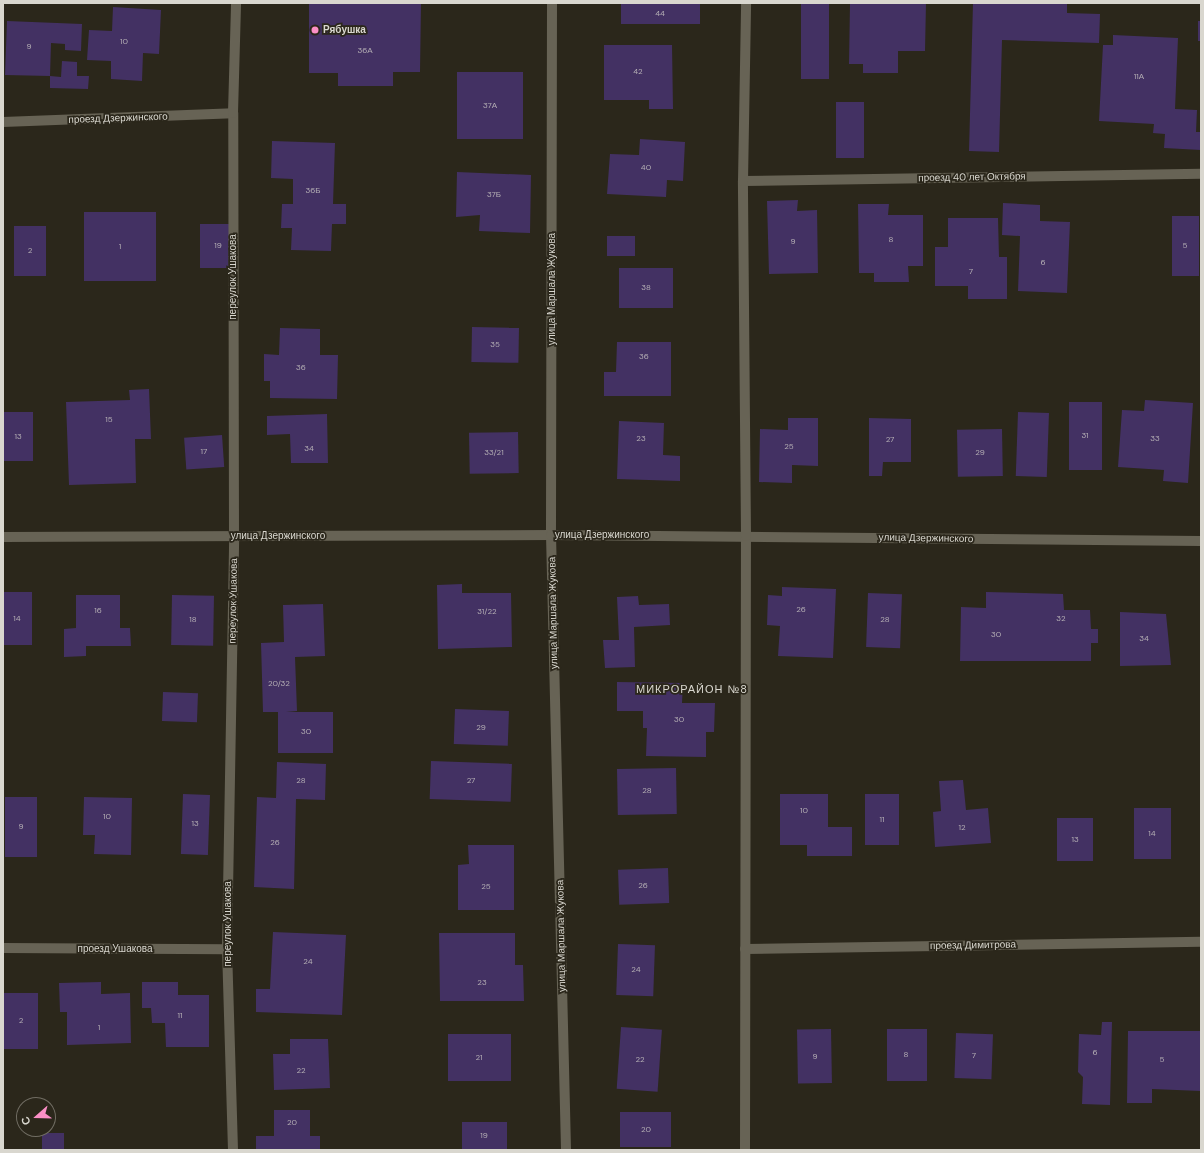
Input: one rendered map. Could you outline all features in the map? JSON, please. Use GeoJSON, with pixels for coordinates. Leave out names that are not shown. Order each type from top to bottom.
{"type":"FeatureCollection","features":[{"type":"Feature","properties":{"kind":"street","name":"переулок Ушакова"},"geometry":{"type":"LineString","coordinates":[[233,1150],[227,949],[234,537],[232,113],[236,3]]}},
{"type":"Feature","properties":{"kind":"street","name":"улица Маршала Жукова"},"geometry":{"type":"LineString","coordinates":[[552,3],[551,535],[566,1150]]}},
{"type":"Feature","properties":{"kind":"street"},"geometry":{"type":"LineString","coordinates":[[745,1150],[746,536],[743,181],[746,3]]}},
{"type":"Feature","properties":{"kind":"street","name":"проезд Дзержинского"},"geometry":{"type":"LineString","coordinates":[[3,122],[232,113]]}},
{"type":"Feature","properties":{"kind":"street","name":"проезд 40 лет Октября"},"geometry":{"type":"LineString","coordinates":[[743,181],[1201,174]]}},
{"type":"Feature","properties":{"kind":"street","name":"улица Дзержинского"},"geometry":{"type":"LineString","coordinates":[[3,537],[551,535],[1201,541]]}},
{"type":"Feature","properties":{"kind":"street","name":"проезд Димитрова"},"geometry":{"type":"LineString","coordinates":[[745,949],[1201,942]]}},
{"type":"Feature","properties":{"kind":"street","name":"проезд Ушакова"},"geometry":{"type":"LineString","coordinates":[[3,948],[227,949]]}},
{"type":"Feature","properties":{"kind":"building"},"geometry":{"type":"Polygon","coordinates":[[[309,3],[421,3],[420,72],[393,72],[393,86],[338,86],[338,73],[309,73],[309,3]]]}},
{"type":"Feature","properties":{"kind":"building"},"geometry":{"type":"Polygon","coordinates":[[[621,3],[700,3],[700,24],[621,24],[621,3]]]}},
{"type":"Feature","properties":{"kind":"building"},"geometry":{"type":"Polygon","coordinates":[[[801,3],[829,3],[829,79],[801,79],[801,3]]]}},
{"type":"Feature","properties":{"kind":"building"},"geometry":{"type":"Polygon","coordinates":[[[850,3],[926,3],[925,51],[898,51],[898,73],[863,73],[863,64],[849,64],[850,3]]]}},
{"type":"Feature","properties":{"kind":"building"},"geometry":{"type":"Polygon","coordinates":[[[973,3],[1067,3],[1067,13],[1100,14],[1099,43],[1002,40],[999,152],[969,151],[973,3]]]}},
{"type":"Feature","properties":{"kind":"building"},"geometry":{"type":"Polygon","coordinates":[[[113,7],[161,10],[159,54],[143,53],[142,81],[111,79],[111,61],[87,60],[89,30],[112,31],[113,7]]]}},
{"type":"Feature","properties":{"kind":"building"},"geometry":{"type":"Polygon","coordinates":[[[7,21],[82,24],[81,51],[65,50],[65,44],[51,43],[50,76],[5,75],[7,21]]]}},
{"type":"Feature","properties":{"kind":"building"},"geometry":{"type":"Polygon","coordinates":[[[1198,21],[1201,21],[1201,41],[1198,41],[1198,21]]]}},
{"type":"Feature","properties":{"kind":"building"},"geometry":{"type":"Polygon","coordinates":[[[1113,35],[1178,38],[1175,109],[1197,110],[1196,132],[1201,132],[1201,150],[1164,148],[1165,134],[1153,133],[1154,124],[1099,121],[1103,45],[1113,45],[1113,35]]]}},
{"type":"Feature","properties":{"kind":"building"},"geometry":{"type":"Polygon","coordinates":[[[604,45],[672,45],[673,109],[649,109],[649,100],[604,100],[604,45]]]}},
{"type":"Feature","properties":{"kind":"building"},"geometry":{"type":"Polygon","coordinates":[[[62,61],[77,62],[77,76],[89,76],[88,89],[50,88],[50,76],[61,77],[62,61]]]}},
{"type":"Feature","properties":{"kind":"building"},"geometry":{"type":"Polygon","coordinates":[[[457,72],[523,72],[523,139],[457,139],[457,72]]]}},
{"type":"Feature","properties":{"kind":"building"},"geometry":{"type":"Polygon","coordinates":[[[836,102],[864,102],[864,158],[836,158],[836,102]]]}},
{"type":"Feature","properties":{"kind":"building"},"geometry":{"type":"Polygon","coordinates":[[[640,139],[685,142],[683,181],[667,180],[666,197],[607,194],[610,154],[639,155],[640,139]]]}},
{"type":"Feature","properties":{"kind":"building"},"geometry":{"type":"Polygon","coordinates":[[[272,141],[335,143],[333,204],[346,204],[346,224],[332,224],[331,251],[291,250],[292,228],[281,228],[282,204],[293,204],[293,179],[271,178],[272,141]]]}},
{"type":"Feature","properties":{"kind":"building"},"geometry":{"type":"Polygon","coordinates":[[[457,172],[531,175],[530,233],[479,231],[480,215],[456,217],[457,172]]]}},
{"type":"Feature","properties":{"kind":"building"},"geometry":{"type":"Polygon","coordinates":[[[798,200],[797,211],[817,210],[818,273],[769,274],[767,201],[798,200]]]}},
{"type":"Feature","properties":{"kind":"building"},"geometry":{"type":"Polygon","coordinates":[[[1003,203],[1040,205],[1040,221],[1070,222],[1067,293],[1018,291],[1020,236],[1002,235],[1003,203]]]}},
{"type":"Feature","properties":{"kind":"building"},"geometry":{"type":"Polygon","coordinates":[[[858,204],[889,204],[888,215],[923,215],[923,266],[908,266],[909,282],[874,282],[874,273],[859,273],[858,204]]]}},
{"type":"Feature","properties":{"kind":"building"},"geometry":{"type":"Polygon","coordinates":[[[84,212],[156,212],[156,281],[84,281],[84,212]]]}},
{"type":"Feature","properties":{"kind":"building"},"geometry":{"type":"Polygon","coordinates":[[[1172,216],[1199,216],[1199,276],[1172,276],[1172,216]]]}},
{"type":"Feature","properties":{"kind":"building"},"geometry":{"type":"Polygon","coordinates":[[[948,218],[998,218],[999,257],[1007,257],[1007,299],[968,299],[968,286],[935,286],[935,247],[948,247],[948,218]]]}},
{"type":"Feature","properties":{"kind":"building"},"geometry":{"type":"Polygon","coordinates":[[[200,224],[235,224],[235,268],[200,268],[200,224]]]}},
{"type":"Feature","properties":{"kind":"building"},"geometry":{"type":"Polygon","coordinates":[[[14,226],[46,226],[46,276],[14,276],[14,226]]]}},
{"type":"Feature","properties":{"kind":"building"},"geometry":{"type":"Polygon","coordinates":[[[607,236],[635,236],[635,256],[607,256],[607,236]]]}},
{"type":"Feature","properties":{"kind":"building"},"geometry":{"type":"Polygon","coordinates":[[[619,268],[673,268],[673,308],[619,308],[619,268]]]}},
{"type":"Feature","properties":{"kind":"building"},"geometry":{"type":"Polygon","coordinates":[[[472,327],[519,328],[518,363],[471,362],[472,327]]]}},
{"type":"Feature","properties":{"kind":"building"},"geometry":{"type":"Polygon","coordinates":[[[280,328],[320,329],[320,355],[338,355],[337,399],[270,398],[270,381],[264,381],[264,354],[279,355],[280,328]]]}},
{"type":"Feature","properties":{"kind":"building"},"geometry":{"type":"Polygon","coordinates":[[[617,342],[671,342],[671,396],[604,396],[604,372],[616,372],[617,342]]]}},
{"type":"Feature","properties":{"kind":"building"},"geometry":{"type":"Polygon","coordinates":[[[149,389],[151,439],[135,439],[136,483],[69,485],[66,402],[130,400],[129,390],[149,389]]]}},
{"type":"Feature","properties":{"kind":"building"},"geometry":{"type":"Polygon","coordinates":[[[1145,400],[1193,403],[1188,483],[1163,481],[1164,470],[1118,467],[1122,410],[1144,411],[1145,400]]]}},
{"type":"Feature","properties":{"kind":"building"},"geometry":{"type":"Polygon","coordinates":[[[1069,402],[1102,402],[1102,470],[1069,470],[1069,402]]]}},
{"type":"Feature","properties":{"kind":"building"},"geometry":{"type":"Polygon","coordinates":[[[3,412],[33,412],[33,461],[3,461],[3,412]]]}},
{"type":"Feature","properties":{"kind":"building"},"geometry":{"type":"Polygon","coordinates":[[[1018,412],[1049,413],[1047,477],[1016,476],[1018,412]]]}},
{"type":"Feature","properties":{"kind":"building"},"geometry":{"type":"Polygon","coordinates":[[[327,414],[328,463],[291,463],[290,434],[267,435],[267,416],[327,414]]]}},
{"type":"Feature","properties":{"kind":"building"},"geometry":{"type":"Polygon","coordinates":[[[788,418],[818,418],[818,466],[792,465],[792,483],[759,482],[760,429],[788,430],[788,418]]]}},
{"type":"Feature","properties":{"kind":"building"},"geometry":{"type":"Polygon","coordinates":[[[869,418],[911,419],[911,462],[883,462],[882,476],[869,476],[869,418]]]}},
{"type":"Feature","properties":{"kind":"building"},"geometry":{"type":"Polygon","coordinates":[[[619,421],[664,423],[663,455],[680,456],[680,481],[617,479],[619,421]]]}},
{"type":"Feature","properties":{"kind":"building"},"geometry":{"type":"Polygon","coordinates":[[[1002,429],[1003,476],[958,477],[957,430],[1002,429]]]}},
{"type":"Feature","properties":{"kind":"building"},"geometry":{"type":"Polygon","coordinates":[[[518,432],[519,473],[470,474],[469,433],[518,432]]]}},
{"type":"Feature","properties":{"kind":"building"},"geometry":{"type":"Polygon","coordinates":[[[222,435],[224,467],[186,470],[184,438],[222,435]]]}},
{"type":"Feature","properties":{"kind":"building"},"geometry":{"type":"Polygon","coordinates":[[[462,584],[462,593],[511,593],[512,647],[438,649],[437,585],[462,584]]]}},
{"type":"Feature","properties":{"kind":"building"},"geometry":{"type":"Polygon","coordinates":[[[782,587],[836,589],[833,658],[778,656],[780,626],[767,625],[768,595],[782,596],[782,587]]]}},
{"type":"Feature","properties":{"kind":"building"},"geometry":{"type":"Polygon","coordinates":[[[3,592],[32,592],[32,645],[3,645],[3,592]]]}},
{"type":"Feature","properties":{"kind":"building"},"geometry":{"type":"Polygon","coordinates":[[[986,592],[1063,594],[1064,610],[1090,610],[1091,629],[1098,629],[1098,643],[1091,643],[1091,661],[960,661],[961,607],[986,608],[986,592]]]}},
{"type":"Feature","properties":{"kind":"building"},"geometry":{"type":"Polygon","coordinates":[[[868,593],[902,594],[900,648],[866,647],[868,593]]]}},
{"type":"Feature","properties":{"kind":"building"},"geometry":{"type":"Polygon","coordinates":[[[76,595],[120,595],[120,628],[130,628],[131,646],[86,646],[86,656],[64,657],[64,629],[76,628],[76,595]]]}},
{"type":"Feature","properties":{"kind":"building"},"geometry":{"type":"Polygon","coordinates":[[[172,595],[214,596],[213,646],[171,645],[172,595]]]}},
{"type":"Feature","properties":{"kind":"building"},"geometry":{"type":"Polygon","coordinates":[[[638,596],[639,605],[669,604],[670,625],[634,627],[635,667],[605,668],[603,640],[619,640],[617,597],[638,596]]]}},
{"type":"Feature","properties":{"kind":"building"},"geometry":{"type":"Polygon","coordinates":[[[323,604],[325,656],[295,657],[297,711],[286,712],[333,712],[333,753],[278,753],[278,712],[263,712],[261,643],[284,642],[283,605],[323,604]]]}},
{"type":"Feature","properties":{"kind":"building"},"geometry":{"type":"Polygon","coordinates":[[[1120,612],[1166,614],[1171,665],[1120,666],[1120,612]]]}},
{"type":"Feature","properties":{"kind":"building"},"geometry":{"type":"Polygon","coordinates":[[[617,682],[683,683],[682,703],[715,703],[714,732],[706,732],[706,757],[646,756],[647,728],[643,728],[643,711],[617,711],[617,682]]]}},
{"type":"Feature","properties":{"kind":"building"},"geometry":{"type":"Polygon","coordinates":[[[163,692],[198,693],[197,722],[162,721],[163,692]]]}},
{"type":"Feature","properties":{"kind":"building"},"geometry":{"type":"Polygon","coordinates":[[[455,709],[509,711],[508,746],[454,744],[455,709]]]}},
{"type":"Feature","properties":{"kind":"building"},"geometry":{"type":"Polygon","coordinates":[[[431,761],[512,764],[511,802],[430,799],[431,761]]]}},
{"type":"Feature","properties":{"kind":"building"},"geometry":{"type":"Polygon","coordinates":[[[277,762],[326,764],[325,800],[296,799],[294,889],[254,887],[257,797],[276,798],[277,762]]]}},
{"type":"Feature","properties":{"kind":"building"},"geometry":{"type":"Polygon","coordinates":[[[676,768],[677,814],[618,815],[617,769],[676,768]]]}},
{"type":"Feature","properties":{"kind":"building"},"geometry":{"type":"Polygon","coordinates":[[[963,780],[966,810],[988,808],[991,843],[935,847],[933,812],[941,811],[939,781],[963,780]]]}},
{"type":"Feature","properties":{"kind":"building"},"geometry":{"type":"Polygon","coordinates":[[[183,794],[210,795],[208,855],[181,854],[183,794]]]}},
{"type":"Feature","properties":{"kind":"building"},"geometry":{"type":"Polygon","coordinates":[[[780,794],[828,794],[828,827],[852,827],[852,856],[807,856],[807,845],[780,845],[780,794]]]}},
{"type":"Feature","properties":{"kind":"building"},"geometry":{"type":"Polygon","coordinates":[[[865,794],[899,794],[899,845],[865,845],[865,794]]]}},
{"type":"Feature","properties":{"kind":"building"},"geometry":{"type":"Polygon","coordinates":[[[5,797],[37,797],[37,857],[5,857],[5,797]]]}},
{"type":"Feature","properties":{"kind":"building"},"geometry":{"type":"Polygon","coordinates":[[[84,797],[132,798],[131,855],[94,854],[95,835],[83,835],[84,797]]]}},
{"type":"Feature","properties":{"kind":"building"},"geometry":{"type":"Polygon","coordinates":[[[1134,808],[1171,808],[1171,859],[1134,859],[1134,808]]]}},
{"type":"Feature","properties":{"kind":"building"},"geometry":{"type":"Polygon","coordinates":[[[1057,818],[1093,818],[1093,861],[1057,861],[1057,818]]]}},
{"type":"Feature","properties":{"kind":"building"},"geometry":{"type":"Polygon","coordinates":[[[468,845],[514,845],[514,910],[458,910],[458,865],[469,864],[468,845]]]}},
{"type":"Feature","properties":{"kind":"building"},"geometry":{"type":"Polygon","coordinates":[[[668,868],[669,903],[619,905],[618,870],[668,868]]]}},
{"type":"Feature","properties":{"kind":"building"},"geometry":{"type":"Polygon","coordinates":[[[273,932],[346,935],[342,1015],[256,1012],[256,989],[270,989],[273,932]]]}},
{"type":"Feature","properties":{"kind":"building"},"geometry":{"type":"Polygon","coordinates":[[[439,933],[515,933],[515,965],[523,965],[524,1001],[440,1001],[439,933]]]}},
{"type":"Feature","properties":{"kind":"building"},"geometry":{"type":"Polygon","coordinates":[[[618,944],[655,945],[653,996],[616,995],[618,944]]]}},
{"type":"Feature","properties":{"kind":"building"},"geometry":{"type":"Polygon","coordinates":[[[101,982],[101,994],[130,993],[131,1043],[67,1045],[67,1012],[60,1012],[59,983],[101,982]]]}},
{"type":"Feature","properties":{"kind":"building"},"geometry":{"type":"Polygon","coordinates":[[[142,982],[178,982],[178,995],[209,995],[209,1047],[166,1047],[165,1023],[152,1023],[151,1008],[142,1008],[142,982]]]}},
{"type":"Feature","properties":{"kind":"building"},"geometry":{"type":"Polygon","coordinates":[[[3,993],[38,993],[38,1049],[3,1049],[3,993]]]}},
{"type":"Feature","properties":{"kind":"building"},"geometry":{"type":"Polygon","coordinates":[[[1102,1022],[1112,1022],[1110,1105],[1082,1104],[1083,1077],[1078,1072],[1079,1034],[1101,1035],[1102,1022]]]}},
{"type":"Feature","properties":{"kind":"building"},"geometry":{"type":"Polygon","coordinates":[[[621,1027],[662,1030],[658,1092],[617,1089],[621,1027]]]}},
{"type":"Feature","properties":{"kind":"building"},"geometry":{"type":"Polygon","coordinates":[[[831,1029],[832,1083],[798,1084],[797,1030],[831,1029]]]}},
{"type":"Feature","properties":{"kind":"building"},"geometry":{"type":"Polygon","coordinates":[[[887,1029],[927,1029],[927,1081],[887,1081],[887,1029]]]}},
{"type":"Feature","properties":{"kind":"building"},"geometry":{"type":"Polygon","coordinates":[[[1128,1031],[1201,1031],[1201,1091],[1152,1089],[1152,1103],[1127,1103],[1128,1031]]]}},
{"type":"Feature","properties":{"kind":"building"},"geometry":{"type":"Polygon","coordinates":[[[956,1033],[993,1034],[991,1079],[954,1078],[956,1033]]]}},
{"type":"Feature","properties":{"kind":"building"},"geometry":{"type":"Polygon","coordinates":[[[448,1034],[511,1034],[511,1081],[448,1081],[448,1034]]]}},
{"type":"Feature","properties":{"kind":"building"},"geometry":{"type":"Polygon","coordinates":[[[290,1039],[328,1039],[330,1088],[274,1090],[273,1054],[290,1054],[290,1039]]]}},
{"type":"Feature","properties":{"kind":"building"},"geometry":{"type":"Polygon","coordinates":[[[274,1110],[310,1110],[310,1136],[320,1136],[320,1150],[256,1150],[256,1136],[274,1136],[274,1110]]]}},
{"type":"Feature","properties":{"kind":"building"},"geometry":{"type":"Polygon","coordinates":[[[620,1112],[671,1112],[671,1147],[620,1147],[620,1112]]]}},
{"type":"Feature","properties":{"kind":"building"},"geometry":{"type":"Polygon","coordinates":[[[462,1122],[507,1122],[507,1150],[462,1150],[462,1122]]]}},
{"type":"Feature","properties":{"kind":"building"},"geometry":{"type":"Polygon","coordinates":[[[56,1133],[64,1133],[64,1150],[42,1150],[42,1137],[56,1137],[56,1133]]]}},
{"type":"Feature","properties":{"kind":"place","name":"Рябушка"},"geometry":{"type":"Point","coordinates":[315,30]}},
{"type":"Feature","properties":{"kind":"district","name":"МИКРОРАЙОН №8"},"geometry":{"type":"Point","coordinates":[692,689]}}]}
